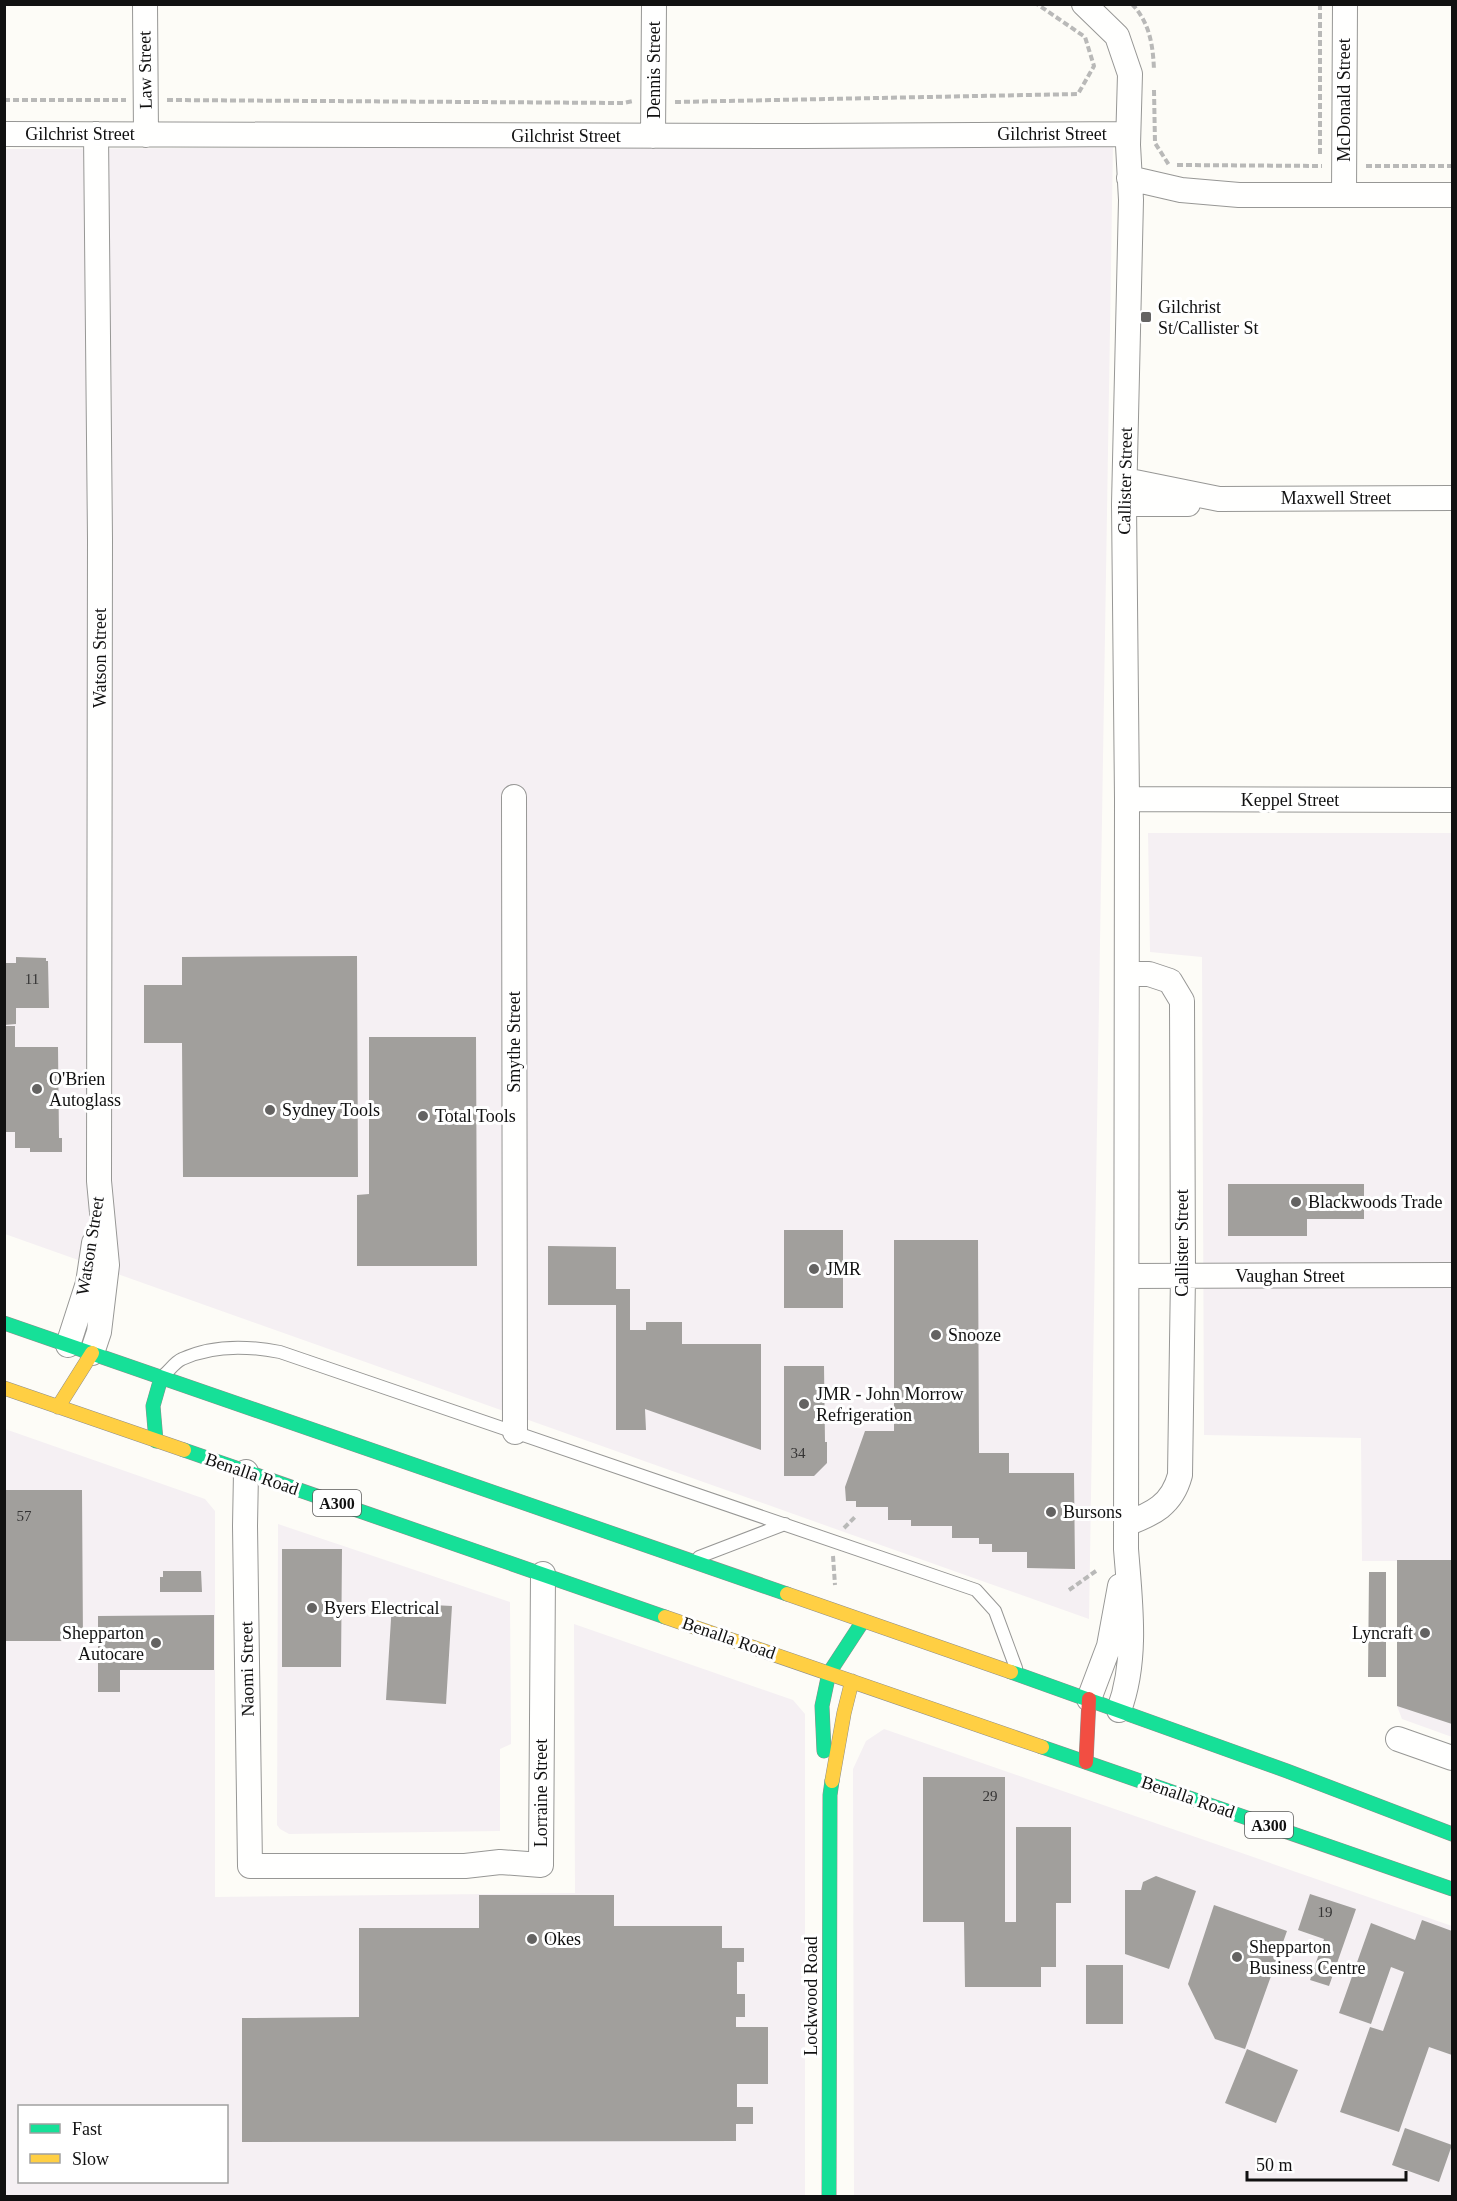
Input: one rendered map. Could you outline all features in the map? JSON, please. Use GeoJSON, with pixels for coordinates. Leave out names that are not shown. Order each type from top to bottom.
{"type":"FeatureCollection","features":[{"type":"Feature","properties":{"kind":"main road"},"geometry":{"type":"LineString","coordinates":[[5,1322],[67,1350],[92,1353],[1089,1699],[1116,1714],[1287,1771],[1452,1834]]}},
{"type":"Feature","properties":{"kind":"main road"},"geometry":{"type":"LineString","coordinates":[[58,1407],[92,1353]]}},
{"type":"Feature","properties":{"kind":"main road"},"geometry":{"type":"LineString","coordinates":[[58,1407],[63,1376]]}},
{"type":"Feature","properties":{"kind":"main road"},"geometry":{"type":"LineString","coordinates":[[156,1441],[153,1406],[161,1378]]}},
{"type":"Feature","properties":{"kind":"main road","name":"Benalla Road"},"geometry":{"type":"LineString","coordinates":[[4,1388],[829,1673],[854,1671],[1086,1761],[1452,1889]]}},
{"type":"Feature","properties":{"kind":"main road"},"geometry":{"type":"LineString","coordinates":[[829,1673],[863,1621]]}},
{"type":"Feature","properties":{"kind":"main road","name":"Lockwood Road"},"geometry":{"type":"LineString","coordinates":[[830,1795],[842,1721],[863,1621]]}},
{"type":"Feature","properties":{"kind":"main road","name":"Lockwood Road"},"geometry":{"type":"LineString","coordinates":[[829,1673],[822,1706],[823,1742],[830,1795],[829,2196]]}},
{"type":"Feature","properties":{"kind":"main road"},"geometry":{"type":"LineString","coordinates":[[1086,1761],[1089,1699]]}},
{"type":"Feature","properties":{"kind":"main road"},"geometry":{"type":"LineString","coordinates":[[1086,1761],[1102,1736]]}},
{"type":"Feature","properties":{"kind":"street","name":"Law Street"},"geometry":{"type":"LineString","coordinates":[[145,4],[146,135]]}},
{"type":"Feature","properties":{"kind":"street","name":"Dennis Street"},"geometry":{"type":"LineString","coordinates":[[653,136],[654,4]]}},
{"type":"Feature","properties":{"kind":"street","name":"Callister Street"},"geometry":{"type":"LineString","coordinates":[[1084,4],[1117,36],[1130,74],[1124,504],[1126,1548],[1131,1645],[1125,1694],[1116,1714]]}},
{"type":"Feature","properties":{"kind":"street","name":"McDonald Street"},"geometry":{"type":"LineString","coordinates":[[1344,195],[1354,161],[1345,4]]}},
{"type":"Feature","properties":{"kind":"street","name":"Gilchrist Street"},"geometry":{"type":"LineString","coordinates":[[4,134],[653,136],[1128,134]]}},
{"type":"Feature","properties":{"kind":"street","name":"Watson Street"},"geometry":{"type":"LineString","coordinates":[[67,1350],[88,1283],[99,1181],[100,539],[96,134]]}},
{"type":"Feature","properties":{"kind":"street"},"geometry":{"type":"LineString","coordinates":[[1130,189],[1210,201],[1239,195],[1452,195]]}},
{"type":"Feature","properties":{"kind":"street","name":"Maxwell Street"},"geometry":{"type":"LineString","coordinates":[[1125,480],[1220,499]]}},
{"type":"Feature","properties":{"kind":"street","name":"Maxwell Street"},"geometry":{"type":"LineString","coordinates":[[1124,504],[1194,504],[1220,499],[1452,498]]}},
{"type":"Feature","properties":{"kind":"street","name":"Smythe Street"},"geometry":{"type":"LineString","coordinates":[[514,797],[515,1432]]}},
{"type":"Feature","properties":{"kind":"street","name":"Keppel Street"},"geometry":{"type":"LineString","coordinates":[[1126,799],[1452,800]]}},
{"type":"Feature","properties":{"kind":"street","name":"Callister Street"},"geometry":{"type":"LineString","coordinates":[[1126,974],[1149,974],[1170,981],[1182,1000],[1183,1276],[1180,1475],[1170,1498],[1148,1516],[1126,1524]]}},
{"type":"Feature","properties":{"kind":"street","name":"Watson Street"},"geometry":{"type":"LineString","coordinates":[[92,1353],[99,1332],[107,1265],[99,1181]]}},
{"type":"Feature","properties":{"kind":"street","name":"Vaughan Street"},"geometry":{"type":"LineString","coordinates":[[1127,1276],[1452,1275]]}},
{"type":"Feature","properties":{"kind":"street","name":"Naomi Street"},"geometry":{"type":"LineString","coordinates":[[246,1472],[250,1866]]}},
{"type":"Feature","properties":{"kind":"street","name":"Callister Street"},"geometry":{"type":"LineString","coordinates":[[1089,1699],[1109,1646],[1126,1548]]}},
{"type":"Feature","properties":{"kind":"street","name":"Lorraine Street"},"geometry":{"type":"LineString","coordinates":[[250,1866],[465,1866],[500,1862],[541,1865],[543,1574]]}},
{"type":"Feature","properties":{"kind":"street"},"geometry":{"type":"LineString","coordinates":[[1398,1739],[1452,1758]]}},
{"type":"Feature","properties":{"kind":"lane"},"geometry":{"type":"LineString","coordinates":[[161,1378],[180,1360],[198,1354],[253,1347],[280,1352],[785,1524],[976,1590],[995,1611],[1018,1674]]}},
{"type":"Feature","properties":{"kind":"lane"},"geometry":{"type":"LineString","coordinates":[[690,1560],[785,1524]]}},
{"type":"Feature","properties":{"kind":"path"},"geometry":{"type":"LineString","coordinates":[[4,100],[624,103],[653,97],[681,104],[1078,94],[1094,66],[1085,37],[1037,4]]}},
{"type":"Feature","properties":{"kind":"path"},"geometry":{"type":"LineString","coordinates":[[1132,4],[1149,33],[1153,47],[1155,143],[1169,165],[1320,166],[1354,161],[1365,166],[1452,166]]}},
{"type":"Feature","properties":{"kind":"path"},"geometry":{"type":"LineString","coordinates":[[1320,4],[1320,166]]}},
{"type":"Feature","properties":{"kind":"path"},"geometry":{"type":"LineString","coordinates":[[1069,1590],[1096,1571]]}},
{"type":"Feature","properties":{"kind":"shaded area"},"geometry":{"type":"Polygon","coordinates":[[[1113,144],[1089,1619],[5,1234],[5,149],[1113,144]]]}},
{"type":"Feature","properties":{"kind":"shaded area"},"geometry":{"type":"Polygon","coordinates":[[[1148,833],[1452,833],[1452,1737],[1402,1719],[1397,1706],[1397,1561],[1362,1561],[1361,1438],[1204,1435],[1202,957],[1150,952],[1148,833]]]}},
{"type":"Feature","properties":{"kind":"shaded area"},"geometry":{"type":"Polygon","coordinates":[[[5,1429],[205,1499],[215,1511],[215,1897],[575,1893],[574,1624],[793,1700],[805,1714],[805,2196],[5,2196],[5,1429]]]}},
{"type":"Feature","properties":{"kind":"shaded area"},"geometry":{"type":"Polygon","coordinates":[[[278,1524],[510,1602],[511,1744],[500,1749],[500,1831],[289,1834],[277,1825],[278,1524]]]}},
{"type":"Feature","properties":{"kind":"shaded area"},"geometry":{"type":"Polygon","coordinates":[[[884,1729],[1452,1926],[1452,2196],[854,2196],[853,1769],[866,1741],[884,1729]]]}},
{"type":"Feature","properties":{"kind":"building","name":"Sydney Tools"},"geometry":{"type":"Polygon","coordinates":[[[357,956],[358,1177],[183,1177],[182,1043],[144,1043],[144,985],[182,985],[182,957],[357,956]]]}},
{"type":"Feature","properties":{"kind":"building"},"geometry":{"type":"Polygon","coordinates":[[[16,957],[46,958],[48,961],[49,1008],[16,1008],[16,1024],[4,1025],[4,963],[16,963],[16,957]]]}},
{"type":"Feature","properties":{"kind":"building","name":"O'Brien Autoglass"},"geometry":{"type":"Polygon","coordinates":[[[4,1026],[15,1026],[15,1047],[58,1047],[59,1138],[62,1138],[62,1152],[30,1152],[30,1148],[15,1148],[15,1132],[4,1132],[4,1026]]]}},
{"type":"Feature","properties":{"kind":"building","name":"Total Tools"},"geometry":{"type":"Polygon","coordinates":[[[369,1037],[476,1037],[477,1266],[357,1266],[357,1195],[369,1194],[369,1037]]]}},
{"type":"Feature","properties":{"kind":"building","name":"Blackwoods Trade"},"geometry":{"type":"Polygon","coordinates":[[[1228,1184],[1364,1184],[1364,1219],[1307,1219],[1307,1236],[1228,1236],[1228,1184]]]}},
{"type":"Feature","properties":{"kind":"building","name":"JMR"},"geometry":{"type":"Polygon","coordinates":[[[784,1230],[843,1230],[843,1308],[784,1308],[784,1230]]]}},
{"type":"Feature","properties":{"kind":"building","name":"Snooze"},"geometry":{"type":"Polygon","coordinates":[[[894,1240],[978,1240],[979,1453],[1009,1453],[1009,1473],[1074,1473],[1075,1569],[1027,1568],[1027,1552],[992,1552],[992,1544],[979,1544],[979,1538],[952,1538],[952,1526],[911,1526],[911,1520],[888,1520],[888,1507],[856,1507],[856,1501],[846,1501],[845,1487],[865,1431],[894,1431],[894,1240]]]}},
{"type":"Feature","properties":{"kind":"building"},"geometry":{"type":"Polygon","coordinates":[[[548,1246],[616,1247],[616,1289],[630,1289],[630,1330],[646,1330],[646,1322],[682,1322],[682,1344],[761,1344],[761,1450],[645,1409],[646,1430],[616,1430],[616,1305],[548,1305],[548,1246]]]}},
{"type":"Feature","properties":{"kind":"building","name":"JMR - John Morrow Refrigeration"},"geometry":{"type":"Polygon","coordinates":[[[784,1366],[824,1366],[827,1463],[814,1476],[784,1476],[784,1366]]]}},
{"type":"Feature","properties":{"kind":"building"},"geometry":{"type":"Polygon","coordinates":[[[4,1490],[82,1490],[83,1641],[4,1641],[4,1490]]]}},
{"type":"Feature","properties":{"kind":"building","name":"Byers Electrical"},"geometry":{"type":"Polygon","coordinates":[[[282,1549],[342,1549],[341,1667],[282,1667],[282,1549]]]}},
{"type":"Feature","properties":{"kind":"building","name":"Lyncraft"},"geometry":{"type":"Polygon","coordinates":[[[1397,1560],[1452,1560],[1452,1724],[1397,1706],[1397,1560]]]}},
{"type":"Feature","properties":{"kind":"building"},"geometry":{"type":"Polygon","coordinates":[[[163,1571],[201,1571],[202,1592],[160,1592],[160,1577],[163,1577],[163,1571]]]}},
{"type":"Feature","properties":{"kind":"building"},"geometry":{"type":"Polygon","coordinates":[[[1369,1572],[1386,1572],[1386,1677],[1368,1677],[1369,1572]]]}},
{"type":"Feature","properties":{"kind":"building"},"geometry":{"type":"Polygon","coordinates":[[[392,1603],[452,1606],[446,1704],[386,1700],[392,1603]]]}},
{"type":"Feature","properties":{"kind":"building","name":"Shepparton Autocare"},"geometry":{"type":"Polygon","coordinates":[[[214,1615],[214,1670],[120,1670],[120,1692],[98,1692],[98,1616],[214,1615]]]}},
{"type":"Feature","properties":{"kind":"building"},"geometry":{"type":"Polygon","coordinates":[[[923,1777],[1005,1777],[1005,1922],[1016,1922],[1016,1827],[1071,1827],[1071,1903],[1056,1903],[1056,1967],[1041,1967],[1041,1987],[965,1987],[964,1922],[923,1922],[923,1777]]]}},
{"type":"Feature","properties":{"kind":"building"},"geometry":{"type":"Polygon","coordinates":[[[1156,1876],[1196,1891],[1169,1969],[1125,1954],[1125,1890],[1141,1890],[1143,1882],[1156,1876]]]}},
{"type":"Feature","properties":{"kind":"building"},"geometry":{"type":"Polygon","coordinates":[[[1310,1894],[1356,1909],[1329,1986],[1310,1980],[1324,1939],[1298,1930],[1310,1894]]]}},
{"type":"Feature","properties":{"kind":"building"},"geometry":{"type":"Polygon","coordinates":[[[479,1895],[614,1895],[614,1926],[722,1926],[722,1948],[744,1948],[744,1962],[737,1962],[737,1994],[745,1994],[745,2017],[736,2017],[736,2027],[768,2027],[768,2084],[737,2084],[737,2107],[753,2107],[753,2124],[736,2124],[736,2141],[242,2142],[242,2018],[359,2017],[359,1928],[479,1928],[479,1895]]]}},
{"type":"Feature","properties":{"kind":"building","name":"Shepparton Business Centre"},"geometry":{"type":"Polygon","coordinates":[[[1214,1905],[1287,1931],[1245,2049],[1215,2039],[1188,1984],[1214,1905]]]}},
{"type":"Feature","properties":{"kind":"building"},"geometry":{"type":"Polygon","coordinates":[[[1422,1920],[1452,1931],[1452,2055],[1429,2047],[1399,2132],[1340,2112],[1370,2027],[1383,2031],[1404,1972],[1391,1967],[1371,2024],[1339,2013],[1371,1923],[1415,1940],[1422,1920]]]}},
{"type":"Feature","properties":{"kind":"building"},"geometry":{"type":"Polygon","coordinates":[[[1086,1965],[1123,1965],[1123,2024],[1086,2024],[1086,1965]]]}},
{"type":"Feature","properties":{"kind":"building"},"geometry":{"type":"Polygon","coordinates":[[[1247,2049],[1298,2070],[1276,2123],[1225,2103],[1247,2049]]]}},
{"type":"Feature","properties":{"kind":"building"},"geometry":{"type":"Polygon","coordinates":[[[1405,2128],[1452,2145],[1439,2182],[1392,2165],[1405,2128]]]}},
{"type":"Feature","properties":{"kind":"traffic: fast"},"geometry":{"type":"LineString","coordinates":[[4,1323],[787,1594]]}},
{"type":"Feature","properties":{"kind":"traffic: fast"},"geometry":{"type":"LineString","coordinates":[[156,1441],[153,1406],[161,1378]]}},
{"type":"Feature","properties":{"kind":"traffic: fast"},"geometry":{"type":"LineString","coordinates":[[184,1450],[665,1617]]}},
{"type":"Feature","properties":{"kind":"traffic: fast"},"geometry":{"type":"LineString","coordinates":[[829,1673],[863,1621]]}},
{"type":"Feature","properties":{"kind":"traffic: fast"},"geometry":{"type":"LineString","coordinates":[[1011,1672],[1287,1771],[1452,1834]]}},
{"type":"Feature","properties":{"kind":"traffic: fast"},"geometry":{"type":"LineString","coordinates":[[824,1751],[822,1706],[829,1673]]}},
{"type":"Feature","properties":{"kind":"traffic: fast"},"geometry":{"type":"LineString","coordinates":[[1042,1747],[1452,1889]]}},
{"type":"Feature","properties":{"kind":"traffic: fast"},"geometry":{"type":"LineString","coordinates":[[829,2196],[830,1795],[832,1781]]}},
{"type":"Feature","properties":{"kind":"traffic: slow"},"geometry":{"type":"LineString","coordinates":[[58,1407],[92,1353]]}},
{"type":"Feature","properties":{"kind":"traffic: slow"},"geometry":{"type":"LineString","coordinates":[[4,1388],[184,1450]]}},
{"type":"Feature","properties":{"kind":"traffic: slow"},"geometry":{"type":"LineString","coordinates":[[787,1594],[1011,1672]]}},
{"type":"Feature","properties":{"kind":"traffic: slow"},"geometry":{"type":"LineString","coordinates":[[665,1617],[1042,1747]]}},
{"type":"Feature","properties":{"kind":"traffic: slow"},"geometry":{"type":"LineString","coordinates":[[832,1781],[852,1681]]}},
{"type":"Feature","properties":{"kind":"traffic: jam"},"geometry":{"type":"LineString","coordinates":[[1086,1762],[1089,1699]]}},
{"type":"Feature","properties":{"kind":"place","name":"Gilchrist St/Callister St"},"geometry":{"type":"Point","coordinates":[1146,317]}},
{"type":"Feature","properties":{"kind":"place","name":"O'Brien Autoglass"},"geometry":{"type":"Point","coordinates":[37,1089]}},
{"type":"Feature","properties":{"kind":"place","name":"Sydney Tools"},"geometry":{"type":"Point","coordinates":[270,1110]}},
{"type":"Feature","properties":{"kind":"place","name":"Total Tools"},"geometry":{"type":"Point","coordinates":[423,1116]}},
{"type":"Feature","properties":{"kind":"place","name":"Blackwoods Trade"},"geometry":{"type":"Point","coordinates":[1296,1202]}},
{"type":"Feature","properties":{"kind":"place","name":"JMR"},"geometry":{"type":"Point","coordinates":[814,1269]}},
{"type":"Feature","properties":{"kind":"place","name":"Snooze"},"geometry":{"type":"Point","coordinates":[936,1335]}},
{"type":"Feature","properties":{"kind":"place","name":"JMR - John Morrow Refrigeration"},"geometry":{"type":"Point","coordinates":[804,1404]}},
{"type":"Feature","properties":{"kind":"place","name":"Bursons"},"geometry":{"type":"Point","coordinates":[1051,1512]}},
{"type":"Feature","properties":{"kind":"place","name":"Byers Electrical"},"geometry":{"type":"Point","coordinates":[312,1608]}},
{"type":"Feature","properties":{"kind":"place","name":"Lyncraft"},"geometry":{"type":"Point","coordinates":[1425,1633]}},
{"type":"Feature","properties":{"kind":"place","name":"Shepparton Autocare"},"geometry":{"type":"Point","coordinates":[156,1643]}},
{"type":"Feature","properties":{"kind":"place","name":"Okes"},"geometry":{"type":"Point","coordinates":[532,1939]}},
{"type":"Feature","properties":{"kind":"place","name":"Shepparton Business Centre"},"geometry":{"type":"Point","coordinates":[1237,1957]}}]}
